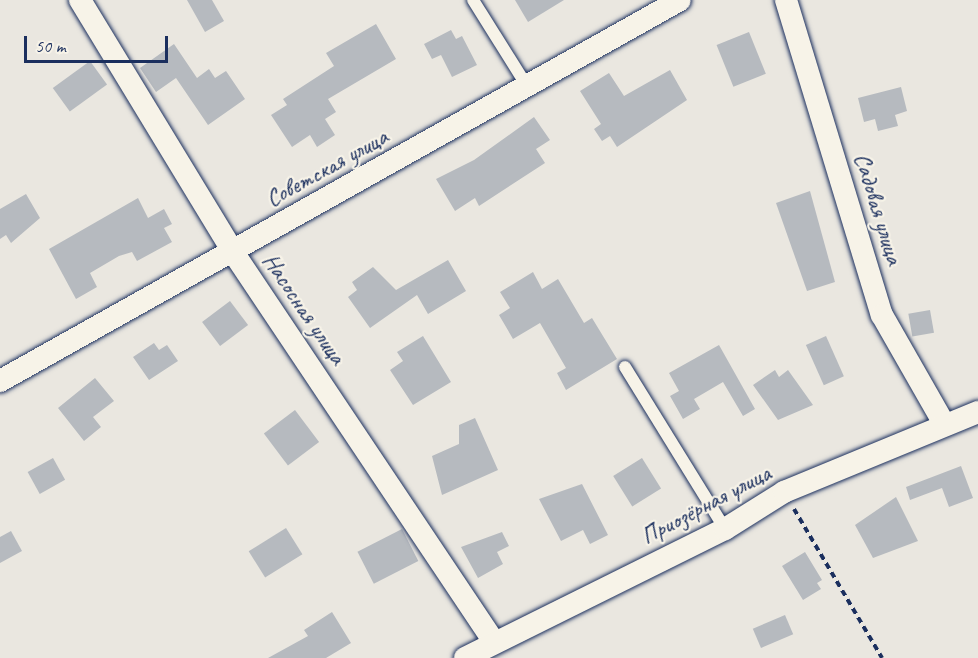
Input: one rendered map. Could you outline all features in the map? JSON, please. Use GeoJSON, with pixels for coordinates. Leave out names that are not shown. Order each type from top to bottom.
{"type":"FeatureCollection","features":[{"type":"Feature","properties":{"kind":"street","name":"Насосная улица"},"geometry":{"type":"LineString","coordinates":[[80,0],[233,252],[494,642]]}},
{"type":"Feature","properties":{"kind":"street","name":"Советская улица"},"geometry":{"type":"LineString","coordinates":[[0,381],[680,0]]}},
{"type":"Feature","properties":{"kind":"street","name":"Садовая улица"},"geometry":{"type":"LineString","coordinates":[[786,0],[882,315],[943,423]]}},
{"type":"Feature","properties":{"kind":"street","name":"Приозёрная улица"},"geometry":{"type":"LineString","coordinates":[[465,658],[725,529],[784,492],[943,423],[978,412]]}},
{"type":"Feature","properties":{"kind":"lane"},"geometry":{"type":"LineString","coordinates":[[473,0],[527,86]]}},
{"type":"Feature","properties":{"kind":"lane"},"geometry":{"type":"LineString","coordinates":[[625,367],[725,529]]}},
{"type":"Feature","properties":{"kind":"path"},"geometry":{"type":"LineString","coordinates":[[784,492],[882,658]]}},
{"type":"Feature","properties":{"kind":"building"},"geometry":{"type":"Polygon","coordinates":[[[187,0],[212,0],[224,21],[205,32],[187,0]]]}},
{"type":"Feature","properties":{"kind":"building"},"geometry":{"type":"Polygon","coordinates":[[[515,0],[564,0],[528,22],[515,0]]]}},
{"type":"Feature","properties":{"kind":"building"},"geometry":{"type":"Polygon","coordinates":[[[376,24],[396,59],[328,99],[336,112],[325,119],[335,135],[317,147],[310,135],[292,147],[271,115],[287,105],[283,99],[334,66],[326,53],[376,24]]]}},
{"type":"Feature","properties":{"kind":"building"},"geometry":{"type":"Polygon","coordinates":[[[451,30],[456,39],[462,36],[477,65],[452,77],[441,55],[432,59],[424,44],[451,30]]]}},
{"type":"Feature","properties":{"kind":"building"},"geometry":{"type":"Polygon","coordinates":[[[749,32],[766,74],[733,87],[717,45],[749,32]]]}},
{"type":"Feature","properties":{"kind":"building"},"geometry":{"type":"Polygon","coordinates":[[[174,44],[197,78],[209,69],[215,78],[226,71],[245,99],[208,125],[176,78],[156,92],[140,68],[174,44]]]}},
{"type":"Feature","properties":{"kind":"building"},"geometry":{"type":"Polygon","coordinates":[[[90,61],[107,84],[70,111],[53,88],[90,61]]]}},
{"type":"Feature","properties":{"kind":"building"},"geometry":{"type":"Polygon","coordinates":[[[670,70],[687,100],[617,147],[610,136],[602,141],[594,129],[601,124],[580,91],[609,73],[624,96],[670,70]]]}},
{"type":"Feature","properties":{"kind":"building"},"geometry":{"type":"Polygon","coordinates":[[[901,87],[907,111],[895,115],[898,126],[878,131],[875,119],[864,122],[858,98],[901,87]]]}},
{"type":"Feature","properties":{"kind":"building"},"geometry":{"type":"Polygon","coordinates":[[[534,117],[550,140],[536,149],[545,163],[479,206],[475,198],[455,211],[436,179],[474,160],[534,117]]]}},
{"type":"Feature","properties":{"kind":"building"},"geometry":{"type":"Polygon","coordinates":[[[810,191],[835,282],[807,291],[776,203],[810,191]]]}},
{"type":"Feature","properties":{"kind":"building"},"geometry":{"type":"Polygon","coordinates":[[[26,194],[40,218],[11,243],[6,235],[0,239],[0,209],[26,194]]]}},
{"type":"Feature","properties":{"kind":"building"},"geometry":{"type":"Polygon","coordinates":[[[138,198],[148,218],[164,209],[172,224],[164,228],[172,242],[137,261],[132,252],[119,256],[90,273],[97,287],[76,299],[49,249],[138,198]]]}},
{"type":"Feature","properties":{"kind":"building"},"geometry":{"type":"Polygon","coordinates":[[[448,260],[466,291],[428,314],[417,295],[370,328],[348,297],[357,290],[352,282],[373,267],[396,290],[448,260]]]}},
{"type":"Feature","properties":{"kind":"building"},"geometry":{"type":"Polygon","coordinates":[[[533,272],[542,289],[558,279],[584,323],[592,318],[617,359],[566,390],[557,373],[566,368],[540,323],[513,339],[499,315],[510,308],[500,292],[533,272]]]}},
{"type":"Feature","properties":{"kind":"building"},"geometry":{"type":"Polygon","coordinates":[[[230,301],[248,325],[220,346],[202,322],[230,301]]]}},
{"type":"Feature","properties":{"kind":"building"},"geometry":{"type":"Polygon","coordinates":[[[930,310],[934,333],[912,336],[908,314],[930,310]]]}},
{"type":"Feature","properties":{"kind":"building"},"geometry":{"type":"Polygon","coordinates":[[[423,336],[451,382],[413,405],[390,370],[403,361],[397,352],[423,336]]]}},
{"type":"Feature","properties":{"kind":"building"},"geometry":{"type":"Polygon","coordinates":[[[826,336],[844,376],[824,385],[806,345],[826,336]]]}},
{"type":"Feature","properties":{"kind":"building"},"geometry":{"type":"Polygon","coordinates":[[[154,343],[159,350],[167,345],[178,361],[149,380],[133,357],[154,343]]]}},
{"type":"Feature","properties":{"kind":"building"},"geometry":{"type":"Polygon","coordinates":[[[719,345],[755,409],[743,416],[723,382],[694,399],[700,409],[683,419],[670,396],[679,391],[669,373],[719,345]]]}},
{"type":"Feature","properties":{"kind":"building"},"geometry":{"type":"Polygon","coordinates":[[[775,370],[779,377],[788,370],[813,405],[778,420],[753,385],[775,370]]]}},
{"type":"Feature","properties":{"kind":"building"},"geometry":{"type":"Polygon","coordinates":[[[95,378],[114,401],[93,417],[101,427],[84,441],[58,408],[95,378]]]}},
{"type":"Feature","properties":{"kind":"building"},"geometry":{"type":"Polygon","coordinates":[[[295,410],[319,442],[288,465],[264,433],[295,410]]]}},
{"type":"Feature","properties":{"kind":"building"},"geometry":{"type":"Polygon","coordinates":[[[475,418],[498,470],[442,495],[432,456],[459,444],[459,425],[475,418]]]}},
{"type":"Feature","properties":{"kind":"building"},"geometry":{"type":"Polygon","coordinates":[[[53,458],[65,480],[40,494],[28,472],[53,458]]]}},
{"type":"Feature","properties":{"kind":"building"},"geometry":{"type":"Polygon","coordinates":[[[642,458],[661,489],[632,507],[613,476],[642,458]]]}},
{"type":"Feature","properties":{"kind":"building"},"geometry":{"type":"Polygon","coordinates":[[[961,466],[973,498],[949,507],[942,488],[910,500],[906,487],[961,466]]]}},
{"type":"Feature","properties":{"kind":"building"},"geometry":{"type":"Polygon","coordinates":[[[582,484],[608,535],[590,544],[583,530],[561,541],[539,499],[582,484]]]}},
{"type":"Feature","properties":{"kind":"building"},"geometry":{"type":"Polygon","coordinates":[[[896,497],[918,541],[873,558],[855,525],[896,497]]]}},
{"type":"Feature","properties":{"kind":"building"},"geometry":{"type":"Polygon","coordinates":[[[286,528],[302,554],[265,578],[249,551],[286,528]]]}},
{"type":"Feature","properties":{"kind":"building"},"geometry":{"type":"Polygon","coordinates":[[[402,529],[418,561],[374,584],[357,552],[402,529]]]}},
{"type":"Feature","properties":{"kind":"building"},"geometry":{"type":"Polygon","coordinates":[[[11,531],[22,551],[0,563],[0,537],[11,531]]]}},
{"type":"Feature","properties":{"kind":"building"},"geometry":{"type":"Polygon","coordinates":[[[502,532],[509,546],[497,552],[503,564],[478,578],[461,547],[502,532]]]}},
{"type":"Feature","properties":{"kind":"building"},"geometry":{"type":"Polygon","coordinates":[[[805,552],[822,580],[817,583],[821,589],[803,600],[782,566],[805,552]]]}},
{"type":"Feature","properties":{"kind":"building"},"geometry":{"type":"Polygon","coordinates":[[[332,612],[351,643],[326,658],[268,658],[308,636],[304,630],[332,612]]]}},
{"type":"Feature","properties":{"kind":"building"},"geometry":{"type":"Polygon","coordinates":[[[785,615],[793,634],[761,648],[753,629],[785,615]]]}}]}
